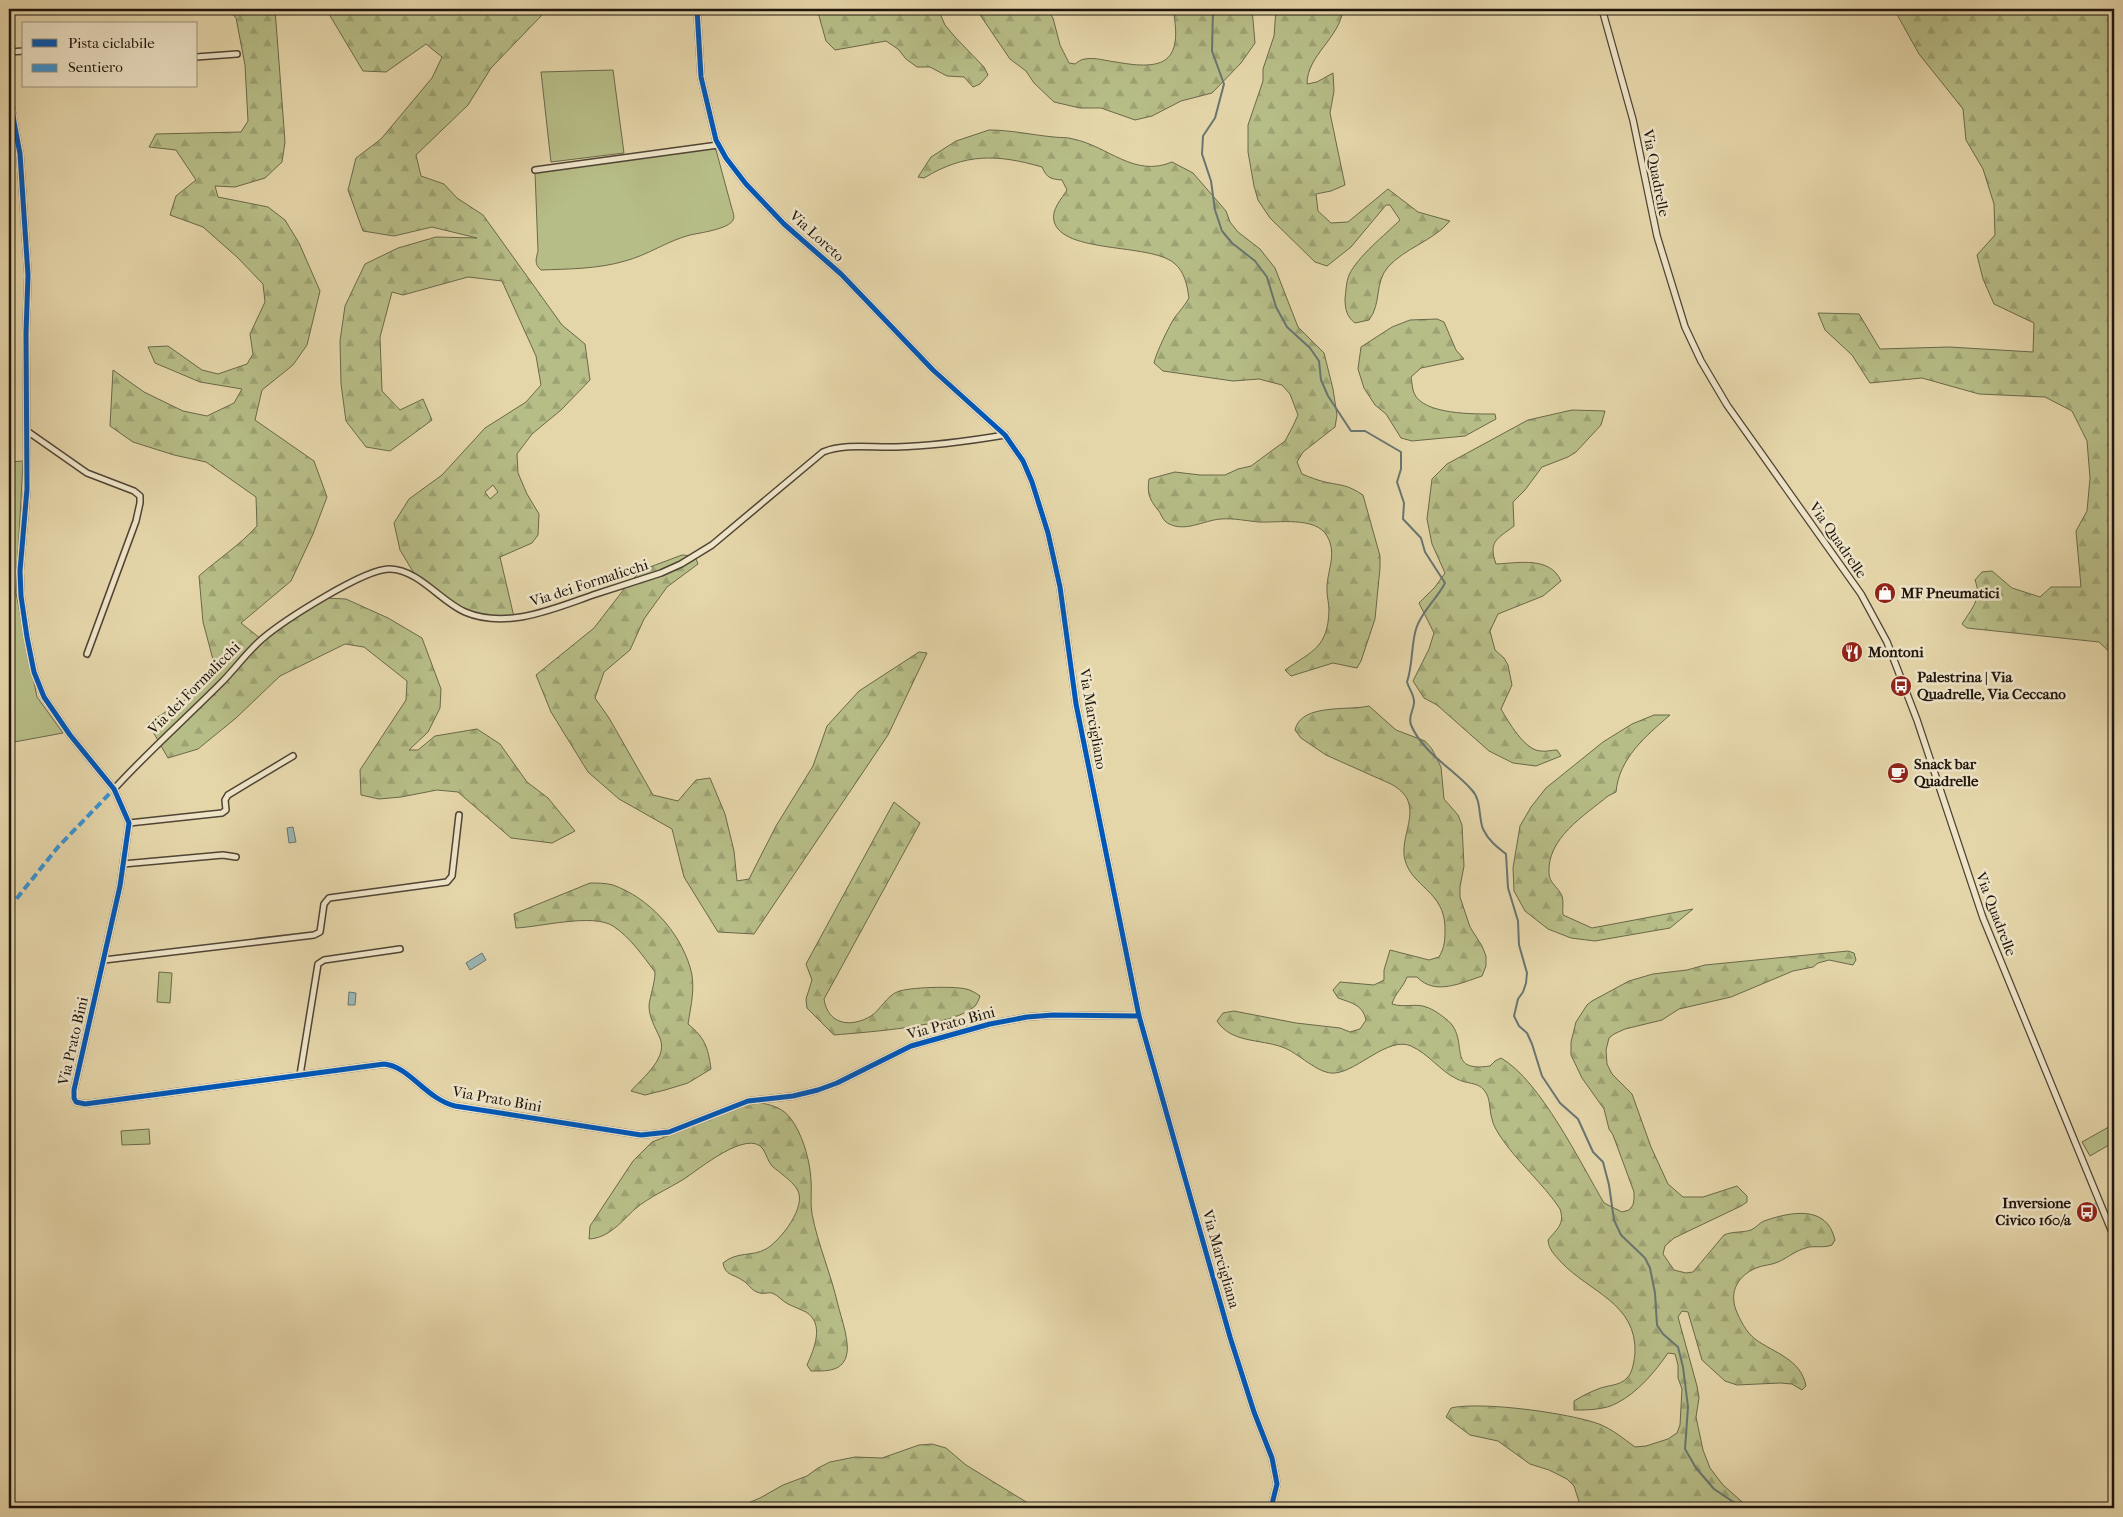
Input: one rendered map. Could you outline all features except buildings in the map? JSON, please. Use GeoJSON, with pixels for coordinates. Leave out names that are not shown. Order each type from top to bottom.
{"type":"FeatureCollection","features":[{"type":"Feature","properties":{"kind":"street","name":"Via Loreto"},"geometry":{"type":"LineString","coordinates":[[696,9],[701,77],[718,145],[736,172],[784,224],[841,274],[933,370],[1005,435]]}},
{"type":"Feature","properties":{"kind":"street","name":"Via Quadrelle"},"geometry":{"type":"LineString","coordinates":[[1602,9],[1633,120],[1656,236],[1685,327],[1727,405],[1858,589],[1885,638],[1914,711],[1983,918],[2114,1238]]}},
{"type":"Feature","properties":{"kind":"street"},"geometry":{"type":"LineString","coordinates":[[9,52],[22,52]]}},
{"type":"Feature","properties":{"kind":"street"},"geometry":{"type":"LineString","coordinates":[[198,57],[237,54]]}},
{"type":"Feature","properties":{"kind":"street"},"geometry":{"type":"LineString","coordinates":[[9,95],[19,150],[28,275],[26,498],[20,571],[23,609],[33,668],[41,691],[53,712],[114,790],[129,822],[222,814],[226,810],[225,800],[230,794],[293,756]]}},
{"type":"Feature","properties":{"kind":"street"},"geometry":{"type":"LineString","coordinates":[[535,170],[718,145]]}},
{"type":"Feature","properties":{"kind":"street"},"geometry":{"type":"LineString","coordinates":[[27,431],[87,472],[132,490],[140,496],[136,521],[87,654]]}},
{"type":"Feature","properties":{"kind":"street","name":"Via dei Formalicchi"},"geometry":{"type":"LineString","coordinates":[[114,790],[150,750],[220,684],[261,639],[325,598],[373,572],[392,569],[408,574],[450,605],[475,615],[499,618],[535,615],[661,573],[681,564],[718,540],[823,452],[840,447],[894,447],[946,444],[1005,435]]}},
{"type":"Feature","properties":{"kind":"street","name":"Via Marcigliano"},"geometry":{"type":"LineString","coordinates":[[1005,435],[1020,456],[1031,477],[1054,558],[1065,618],[1076,704],[1139,1016]]}},
{"type":"Feature","properties":{"kind":"street"},"geometry":{"type":"LineString","coordinates":[[104,960],[314,935],[320,932],[324,904],[329,898],[448,882],[452,876],[459,815]]}},
{"type":"Feature","properties":{"kind":"street","name":"Via Prato Bini"},"geometry":{"type":"LineString","coordinates":[[129,822],[123,864],[104,960],[74,1090],[74,1098],[78,1103],[85,1104],[389,1065],[401,1069],[429,1094],[451,1105],[649,1136],[672,1131],[748,1101],[798,1095],[824,1088],[911,1046],[990,1024],[1053,1014],[1139,1016]]}},
{"type":"Feature","properties":{"kind":"street"},"geometry":{"type":"LineString","coordinates":[[123,864],[224,855],[236,857]]}},
{"type":"Feature","properties":{"kind":"street"},"geometry":{"type":"LineString","coordinates":[[300,1075],[318,964],[324,960],[400,950]]}},
{"type":"Feature","properties":{"kind":"street","name":"Via Marcigliana"},"geometry":{"type":"LineString","coordinates":[[1139,1016],[1241,1372],[1272,1458],[1277,1484],[1271,1508]]}},
{"type":"Feature","properties":{"kind":"green space"},"geometry":{"type":"Polygon","coordinates":[[[228,9],[275,9],[285,142],[282,162],[265,178],[235,187],[215,186],[218,197],[268,207],[285,220],[299,243],[320,291],[307,345],[293,365],[262,390],[255,420],[314,461],[327,497],[313,534],[291,581],[241,623],[261,639],[325,598],[346,599],[388,618],[422,638],[441,689],[440,708],[428,732],[409,750],[418,750],[435,736],[477,729],[500,744],[527,782],[548,798],[575,831],[552,843],[511,838],[458,792],[437,790],[379,799],[361,795],[360,770],[406,700],[407,681],[364,647],[345,644],[280,676],[236,718],[198,749],[168,758],[148,723],[188,698],[215,667],[203,622],[199,576],[257,526],[256,497],[206,462],[174,455],[133,442],[110,426],[113,370],[144,392],[183,411],[207,416],[234,403],[242,389],[200,382],[155,363],[148,347],[168,346],[202,370],[218,374],[247,364],[253,354],[250,334],[265,302],[263,284],[237,257],[203,227],[170,215],[176,196],[196,180],[176,150],[149,147],[156,134],[241,132],[248,121],[245,65],[236,18],[228,9]]]}},
{"type":"Feature","properties":{"kind":"green space"},"geometry":{"type":"Polygon","coordinates":[[[326,9],[543,9],[543,14],[491,68],[468,105],[416,155],[421,176],[444,184],[457,198],[483,215],[562,325],[585,344],[590,380],[561,410],[532,434],[517,454],[518,473],[527,494],[539,514],[538,535],[532,543],[500,557],[514,617],[499,618],[467,613],[418,580],[400,550],[394,523],[409,499],[442,475],[485,428],[526,402],[541,385],[536,356],[502,281],[468,277],[403,295],[392,292],[380,337],[382,391],[400,410],[423,399],[432,420],[390,451],[366,447],[346,421],[341,384],[340,341],[345,306],[365,264],[398,248],[436,237],[477,238],[432,227],[394,236],[363,231],[348,190],[356,158],[381,139],[432,78],[442,57],[426,44],[386,72],[363,71],[326,9]],[[493,485],[485,492],[490,499],[498,492],[493,485]]]}},
{"type":"Feature","properties":{"kind":"green space"},"geometry":{"type":"Polygon","coordinates":[[[817,9],[938,9],[945,25],[984,67],[988,75],[980,84],[973,87],[964,77],[947,76],[930,67],[917,67],[906,59],[898,49],[886,41],[835,50],[826,41],[817,9]]]}},
{"type":"Feature","properties":{"kind":"green space"},"geometry":{"type":"Polygon","coordinates":[[[976,9],[1046,9],[1053,18],[1060,45],[1069,63],[1075,64],[1082,60],[1093,58],[1147,65],[1167,59],[1175,41],[1173,9],[1252,9],[1255,43],[1241,63],[1212,93],[1181,101],[1152,116],[1135,120],[1101,108],[1080,108],[1054,102],[1034,83],[1026,71],[1010,59],[976,9]]]}},
{"type":"Feature","properties":{"kind":"green space"},"geometry":{"type":"Polygon","coordinates":[[[1276,9],[1343,9],[1336,29],[1312,64],[1308,74],[1307,84],[1317,82],[1333,73],[1334,91],[1330,113],[1345,185],[1331,191],[1316,194],[1318,211],[1331,223],[1348,222],[1388,189],[1418,212],[1450,221],[1436,234],[1402,255],[1388,267],[1381,280],[1375,307],[1369,320],[1355,323],[1348,315],[1345,303],[1347,284],[1349,275],[1359,260],[1400,220],[1390,205],[1386,205],[1351,247],[1327,266],[1315,262],[1270,218],[1258,200],[1248,152],[1248,125],[1263,81],[1263,69],[1274,36],[1276,9]]]}},
{"type":"Feature","properties":{"kind":"green space"},"geometry":{"type":"Polygon","coordinates":[[[1894,9],[2114,9],[2114,656],[2099,642],[1967,628],[1962,624],[1977,598],[1975,580],[1982,572],[1992,571],[2012,588],[2040,597],[2051,587],[2081,587],[2076,531],[2087,511],[2090,478],[2087,441],[2072,411],[2045,397],[1979,394],[1922,378],[1870,383],[1852,355],[1825,330],[1818,313],[1859,314],[1880,349],[1949,347],[2033,352],[2034,323],[1994,304],[1983,279],[1977,255],[1995,235],[1994,204],[1983,169],[1966,140],[1963,109],[1919,54],[1894,9]]]}},
{"type":"Feature","properties":{"kind":"green space"},"geometry":{"type":"Polygon","coordinates":[[[613,70],[624,153],[551,162],[541,72],[613,70]]]}},
{"type":"Feature","properties":{"kind":"green space"},"geometry":{"type":"Polygon","coordinates":[[[989,130],[1071,138],[1133,164],[1158,166],[1172,162],[1193,173],[1226,211],[1230,222],[1238,232],[1260,249],[1275,268],[1298,327],[1324,353],[1337,415],[1335,427],[1303,452],[1297,462],[1302,474],[1348,487],[1363,495],[1380,556],[1375,619],[1357,668],[1333,663],[1291,676],[1285,670],[1311,653],[1322,641],[1326,633],[1329,610],[1327,584],[1332,550],[1327,536],[1322,530],[1305,523],[1259,522],[1236,519],[1214,520],[1179,527],[1165,521],[1149,496],[1149,479],[1175,472],[1225,475],[1251,466],[1285,441],[1298,415],[1290,394],[1282,385],[1259,379],[1233,381],[1163,371],[1154,363],[1169,327],[1189,298],[1181,270],[1174,263],[1162,257],[1089,244],[1073,239],[1060,231],[1053,217],[1058,204],[1067,190],[1062,180],[1049,177],[1042,167],[1010,160],[981,158],[953,164],[924,178],[918,177],[931,157],[956,141],[989,130]]]}},
{"type":"Feature","properties":{"kind":"green space"},"geometry":{"type":"Polygon","coordinates":[[[713,148],[716,150],[734,216],[734,219],[726,226],[690,235],[615,264],[541,270],[537,266],[535,172],[713,148]]]}},
{"type":"Feature","properties":{"kind":"green space"},"geometry":{"type":"Polygon","coordinates":[[[1437,319],[1444,322],[1456,350],[1464,359],[1421,368],[1411,377],[1414,393],[1419,400],[1428,406],[1450,412],[1495,414],[1496,419],[1465,436],[1412,441],[1401,438],[1386,414],[1375,405],[1364,388],[1358,369],[1361,347],[1392,327],[1410,320],[1437,319]]]}},
{"type":"Feature","properties":{"kind":"green space"},"geometry":{"type":"Polygon","coordinates":[[[1572,410],[1605,411],[1601,425],[1576,452],[1542,467],[1525,490],[1513,502],[1514,526],[1496,541],[1493,550],[1496,564],[1524,562],[1542,564],[1556,573],[1561,581],[1543,596],[1498,614],[1490,631],[1495,650],[1504,658],[1508,665],[1512,685],[1501,709],[1523,741],[1529,746],[1541,751],[1557,750],[1561,756],[1536,766],[1513,763],[1489,751],[1437,705],[1424,698],[1413,681],[1429,649],[1434,633],[1419,603],[1435,587],[1445,573],[1432,544],[1427,519],[1432,479],[1447,464],[1528,420],[1572,410]]]}},
{"type":"Feature","properties":{"kind":"green space"},"geometry":{"type":"Polygon","coordinates":[[[23,461],[16,593],[37,697],[63,733],[9,743],[9,462],[23,461]]]}},
{"type":"Feature","properties":{"kind":"green space"},"geometry":{"type":"Polygon","coordinates":[[[682,555],[695,556],[698,564],[667,587],[644,619],[630,650],[604,672],[595,698],[609,718],[653,795],[678,801],[696,780],[710,778],[725,814],[734,851],[737,881],[749,879],[776,826],[813,766],[827,726],[859,691],[919,652],[927,653],[888,735],[754,934],[718,932],[684,877],[672,829],[619,799],[588,772],[551,712],[536,675],[594,628],[628,584],[642,570],[682,555]]]}},
{"type":"Feature","properties":{"kind":"green space"},"geometry":{"type":"Polygon","coordinates":[[[1369,706],[1396,730],[1425,741],[1432,749],[1441,767],[1444,799],[1458,815],[1462,825],[1464,866],[1460,897],[1470,927],[1486,956],[1486,966],[1482,976],[1457,984],[1440,987],[1432,986],[1424,983],[1417,977],[1407,977],[1392,1004],[1422,1006],[1429,1008],[1446,1019],[1453,1027],[1462,1059],[1467,1064],[1476,1067],[1490,1066],[1501,1058],[1516,1069],[1545,1103],[1559,1124],[1604,1203],[1622,1212],[1629,1210],[1633,1205],[1634,1192],[1613,1135],[1609,1129],[1604,1109],[1582,1078],[1571,1055],[1571,1042],[1576,1022],[1587,1005],[1629,981],[1653,974],[1687,970],[1705,965],[1848,951],[1854,953],[1856,960],[1853,965],[1829,960],[1818,963],[1813,967],[1793,971],[1731,997],[1679,1009],[1662,1020],[1625,1029],[1609,1038],[1606,1050],[1607,1064],[1612,1074],[1632,1094],[1651,1147],[1668,1184],[1683,1197],[1703,1197],[1737,1186],[1747,1196],[1747,1202],[1741,1206],[1674,1238],[1665,1246],[1663,1254],[1674,1270],[1686,1273],[1693,1272],[1724,1235],[1751,1230],[1764,1221],[1785,1215],[1806,1214],[1816,1216],[1831,1228],[1835,1240],[1832,1245],[1809,1247],[1776,1263],[1750,1271],[1740,1280],[1735,1290],[1734,1303],[1741,1322],[1755,1339],[1786,1358],[1799,1369],[1806,1386],[1802,1390],[1792,1384],[1737,1385],[1725,1381],[1702,1360],[1688,1312],[1682,1311],[1678,1317],[1697,1386],[1699,1398],[1696,1417],[1703,1450],[1710,1468],[1723,1485],[1749,1508],[1581,1508],[1574,1486],[1567,1479],[1549,1470],[1530,1464],[1498,1441],[1470,1435],[1446,1417],[1451,1408],[1465,1406],[1503,1407],[1547,1412],[1599,1424],[1613,1431],[1635,1447],[1646,1446],[1668,1439],[1677,1433],[1680,1425],[1682,1389],[1678,1378],[1678,1365],[1675,1354],[1668,1353],[1645,1381],[1624,1399],[1602,1408],[1574,1410],[1574,1401],[1595,1390],[1621,1383],[1629,1376],[1635,1353],[1634,1336],[1620,1310],[1572,1272],[1554,1254],[1548,1240],[1561,1222],[1560,1209],[1500,1136],[1495,1128],[1488,1097],[1481,1087],[1460,1081],[1445,1072],[1417,1049],[1402,1044],[1383,1050],[1344,1071],[1328,1073],[1282,1047],[1238,1037],[1223,1028],[1217,1021],[1223,1013],[1234,1011],[1296,1023],[1340,1028],[1350,1032],[1360,1029],[1366,1020],[1365,1015],[1356,1005],[1338,998],[1333,990],[1340,982],[1374,985],[1384,980],[1384,970],[1390,950],[1429,960],[1439,957],[1441,953],[1445,939],[1443,915],[1434,897],[1414,877],[1405,860],[1405,840],[1410,810],[1408,801],[1402,792],[1391,784],[1326,755],[1301,738],[1295,730],[1299,721],[1316,712],[1369,706]]]}},
{"type":"Feature","properties":{"kind":"green space"},"geometry":{"type":"Polygon","coordinates":[[[1654,715],[1670,715],[1643,740],[1628,758],[1618,780],[1616,792],[1608,796],[1578,820],[1560,839],[1550,860],[1549,877],[1562,896],[1563,915],[1592,928],[1693,909],[1670,928],[1595,941],[1571,938],[1548,929],[1525,911],[1514,891],[1513,868],[1520,826],[1531,807],[1546,788],[1603,742],[1632,724],[1654,715]]]}},
{"type":"Feature","properties":{"kind":"green space"},"geometry":{"type":"Polygon","coordinates":[[[894,802],[920,823],[824,999],[826,1008],[835,1019],[848,1023],[871,1016],[890,997],[902,990],[931,987],[960,988],[970,990],[980,996],[975,1006],[964,1013],[948,1019],[929,1024],[887,1030],[834,1035],[807,1008],[806,999],[812,980],[806,964],[894,802]]]}},
{"type":"Feature","properties":{"kind":"green space"},"geometry":{"type":"Polygon","coordinates":[[[590,883],[613,885],[639,898],[661,917],[685,954],[693,981],[688,1024],[705,1044],[711,1069],[688,1083],[645,1095],[631,1091],[654,1066],[661,1051],[661,1044],[649,1010],[655,972],[625,936],[613,926],[604,922],[593,921],[516,928],[514,914],[590,883]]]}},
{"type":"Feature","properties":{"kind":"green space"},"geometry":{"type":"Polygon","coordinates":[[[159,972],[172,973],[170,1003],[157,1002],[159,972]]]}},
{"type":"Feature","properties":{"kind":"green space"},"geometry":{"type":"Polygon","coordinates":[[[762,1103],[778,1108],[788,1116],[795,1125],[806,1151],[810,1173],[812,1214],[835,1293],[847,1346],[844,1362],[832,1370],[811,1371],[807,1365],[815,1344],[817,1330],[812,1317],[774,1294],[755,1291],[744,1281],[728,1273],[724,1267],[723,1263],[728,1259],[739,1255],[755,1253],[772,1245],[791,1222],[799,1204],[797,1189],[772,1166],[763,1149],[756,1144],[735,1147],[723,1153],[640,1205],[620,1224],[603,1236],[589,1239],[590,1226],[633,1161],[652,1142],[750,1104],[762,1103]]]}},
{"type":"Feature","properties":{"kind":"green space"},"geometry":{"type":"Polygon","coordinates":[[[2114,1124],[2114,1142],[2090,1156],[2082,1142],[2114,1124]]]}},
{"type":"Feature","properties":{"kind":"green space"},"geometry":{"type":"Polygon","coordinates":[[[149,1129],[150,1144],[122,1145],[121,1131],[149,1129]]]}},
{"type":"Feature","properties":{"kind":"green space"},"geometry":{"type":"Polygon","coordinates":[[[932,1444],[946,1448],[966,1465],[1036,1508],[736,1508],[760,1498],[783,1485],[807,1476],[830,1462],[855,1457],[882,1458],[919,1445],[932,1444]]]}},
{"type":"Feature","properties":{"kind":"water"},"geometry":{"type":"Polygon","coordinates":[[[293,827],[296,842],[289,843],[287,828],[293,827]]]}},
{"type":"Feature","properties":{"kind":"water"},"geometry":{"type":"Polygon","coordinates":[[[482,953],[486,960],[470,970],[466,963],[482,953]]]}},
{"type":"Feature","properties":{"kind":"water"},"geometry":{"type":"Polygon","coordinates":[[[349,992],[356,993],[355,1005],[348,1005],[349,992]]]}},
{"type":"Feature","properties":{"kind":"waterway"},"geometry":{"type":"LineString","coordinates":[[1213,9],[1212,51],[1224,84],[1215,118],[1203,136],[1202,154],[1211,181],[1215,210],[1222,231],[1232,243],[1255,261],[1267,277],[1276,307],[1287,327],[1310,348],[1319,361],[1321,380],[1328,396],[1351,431],[1365,431],[1401,452],[1401,469],[1397,482],[1404,503],[1403,519],[1421,538],[1425,552],[1445,583],[1418,623],[1414,635],[1407,682],[1414,700],[1410,722],[1416,735],[1430,752],[1474,793],[1477,798],[1485,833],[1506,854],[1508,888],[1518,921],[1519,945],[1527,973],[1526,983],[1518,999],[1514,1016],[1519,1026],[1527,1033],[1542,1076],[1560,1103],[1578,1119],[1593,1152],[1603,1162],[1609,1185],[1614,1220],[1621,1235],[1645,1258],[1650,1268],[1655,1293],[1657,1325],[1663,1334],[1678,1347],[1683,1367],[1688,1407],[1685,1449],[1696,1468],[1714,1489],[1735,1503],[1738,1508]]}},
{"type":"Feature","properties":{"kind":"marked path"},"geometry":{"type":"LineString","coordinates":[[9,908],[58,847],[114,789]]}},
{"type":"Feature","properties":{"kind":"marked path"},"geometry":{"type":"LineString","coordinates":[[2089,1208],[2099,1203]]}},
{"type":"Feature","properties":{"kind":"cycle path"},"geometry":{"type":"LineString","coordinates":[[697,9],[701,77],[716,140],[726,158],[746,184],[784,224],[841,274],[933,370],[1005,435],[1023,461],[1032,482],[1048,533],[1060,587],[1076,704],[1139,1016],[1230,1337],[1254,1412],[1272,1458],[1277,1484],[1271,1508]]}},
{"type":"Feature","properties":{"kind":"cycle path"},"geometry":{"type":"LineString","coordinates":[[9,95],[20,154],[28,275],[26,333],[27,489],[20,571],[21,596],[27,637],[34,672],[44,697],[70,735],[114,789],[129,823],[120,886],[74,1090],[76,1102],[85,1104],[384,1064],[402,1070],[435,1097],[455,1106],[641,1135],[669,1132],[748,1101],[793,1096],[818,1090],[837,1083],[911,1046],[990,1024],[1027,1017],[1053,1015],[1139,1016]]}},
{"type":"Feature","properties":{"kind":"place","name":"MF Pneumatici"},"geometry":{"type":"Point","coordinates":[1885,593]}},
{"type":"Feature","properties":{"kind":"place","name":"Montoni"},"geometry":{"type":"Point","coordinates":[1852,652]}},
{"type":"Feature","properties":{"kind":"place","name":"Palestrina | Via Quadrelle, Via Ceccano"},"geometry":{"type":"Point","coordinates":[1901,686]}},
{"type":"Feature","properties":{"kind":"place","name":"Snack bar Quadrelle"},"geometry":{"type":"Point","coordinates":[1898,773]}},
{"type":"Feature","properties":{"kind":"place","name":"Inversione Civico 160/a"},"geometry":{"type":"Point","coordinates":[2087,1212]}}]}
